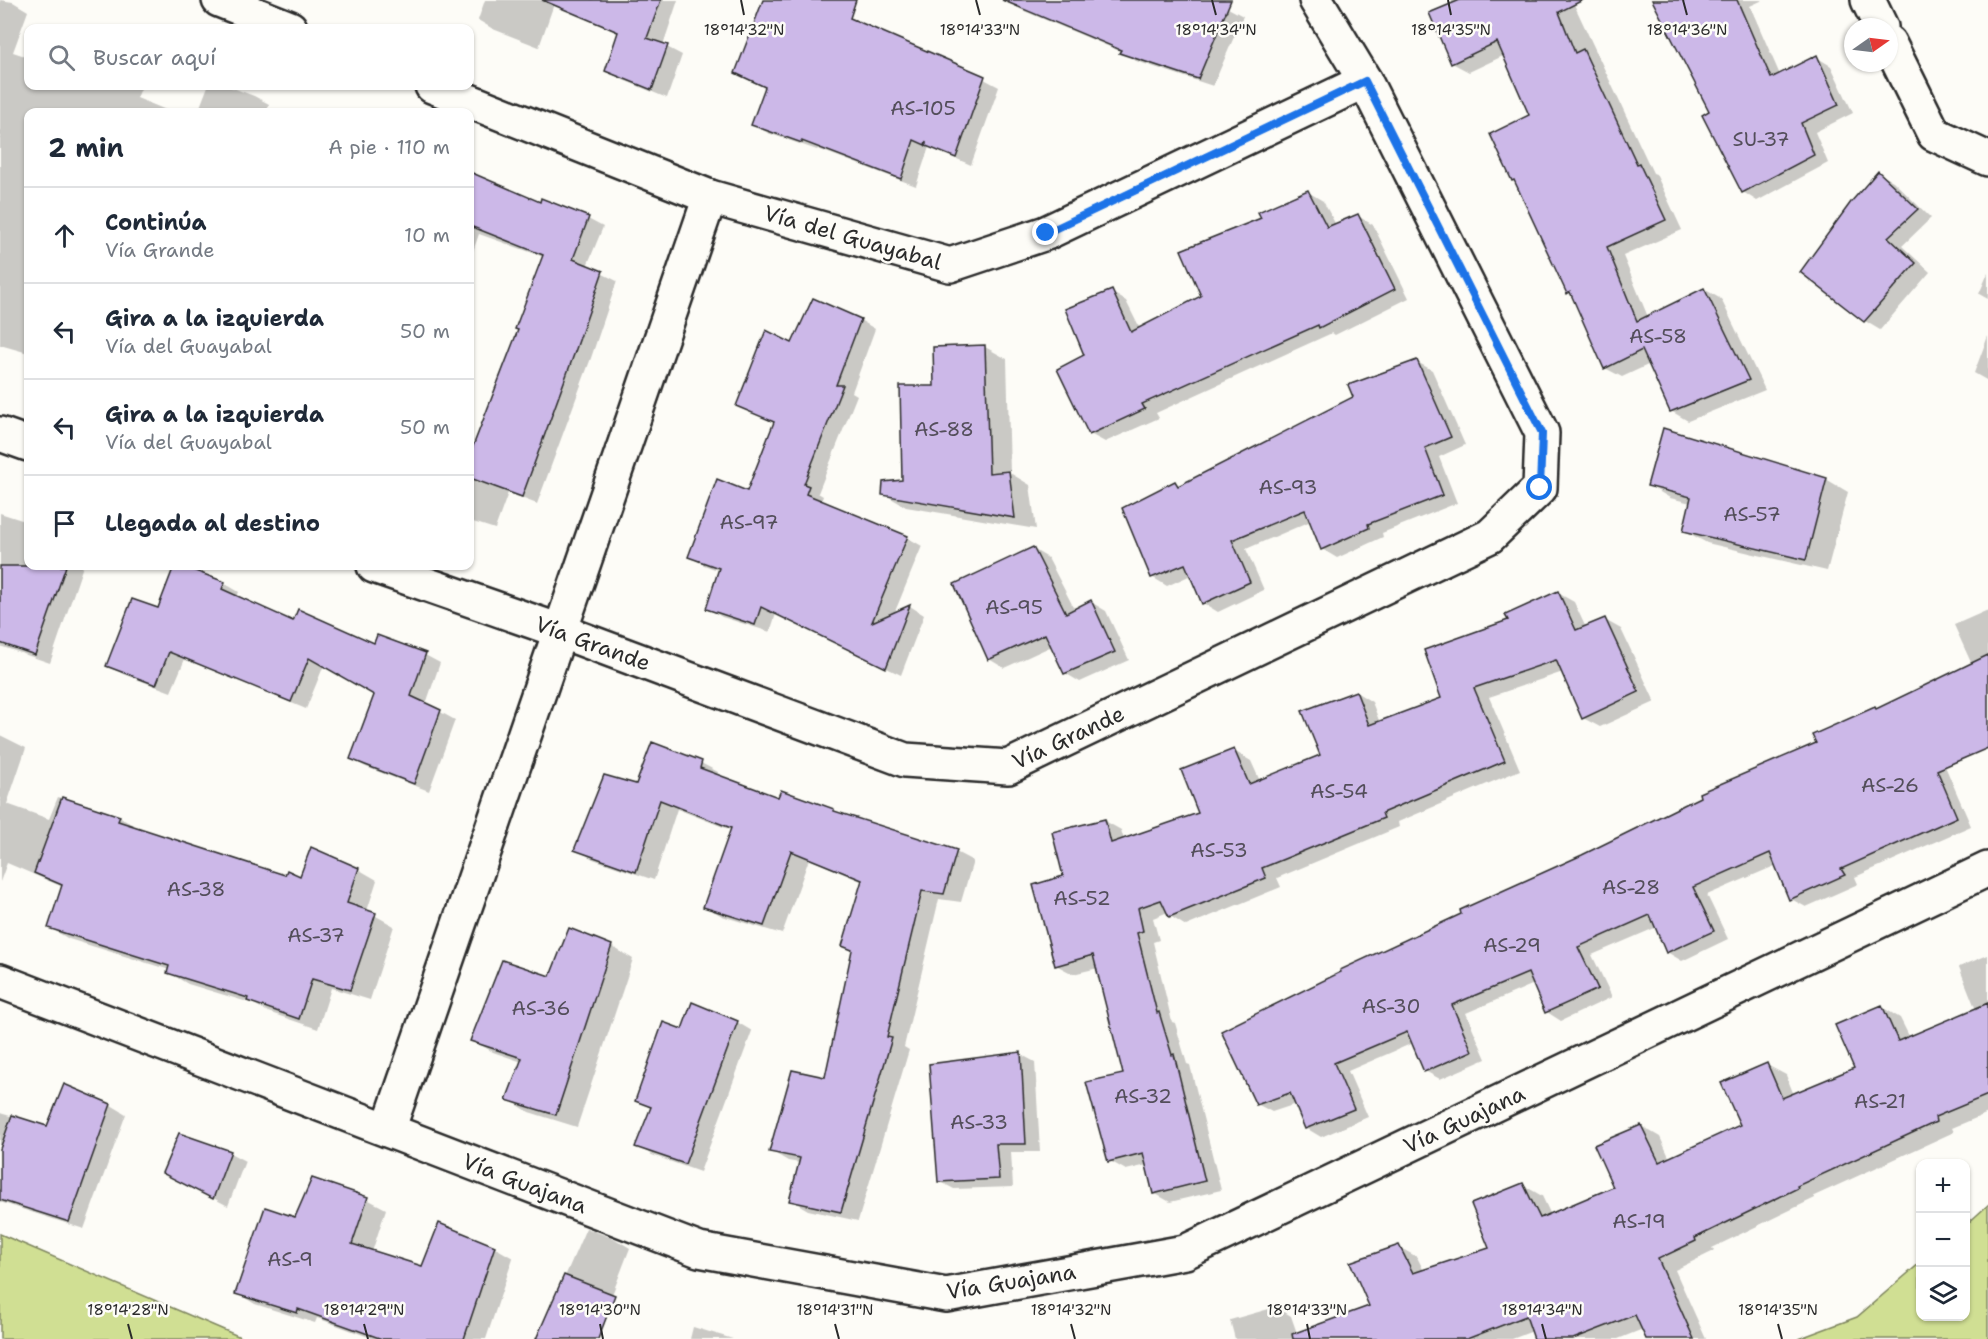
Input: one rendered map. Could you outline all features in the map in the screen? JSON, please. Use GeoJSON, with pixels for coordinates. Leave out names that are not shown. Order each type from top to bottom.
{"type":"FeatureCollection","features":[{"type":"Feature","properties":{"kind":"street"},"geometry":{"type":"LineString","coordinates":[[219,0],[280,24]]}},
{"type":"Feature","properties":{"kind":"street"},"geometry":{"type":"LineString","coordinates":[[1316,0],[1365,81]]}},
{"type":"Feature","properties":{"kind":"street"},"geometry":{"type":"LineString","coordinates":[[1868,0],[1877,18]]}},
{"type":"Feature","properties":{"kind":"street"},"geometry":{"type":"LineString","coordinates":[[1898,61],[1934,134],[1988,159]]}},
{"type":"Feature","properties":{"kind":"street","name":"Vía del Guayabal"},"geometry":{"type":"LineString","coordinates":[[442,90],[710,197],[950,265],[1046,233],[1365,81]]}},
{"type":"Feature","properties":{"kind":"street","name":"Vía Grande"},"geometry":{"type":"LineString","coordinates":[[386,570],[560,631],[905,760],[1008,767],[1490,536],[1540,488],[1542,433],[1365,81]]}},
{"type":"Feature","properties":{"kind":"street"},"geometry":{"type":"LineString","coordinates":[[388,1130],[710,197]]}},
{"type":"Feature","properties":{"kind":"street"},"geometry":{"type":"LineString","coordinates":[[0,434],[24,443]]}},
{"type":"Feature","properties":{"kind":"street","name":"Vía Guajana"},"geometry":{"type":"LineString","coordinates":[[0,981],[699,1250],[946,1295],[1185,1252],[1988,869]]}},
{"type":"Feature","properties":{"kind":"green space"},"geometry":{"type":"Polygon","coordinates":[[[1988,1205],[1988,1339],[1798,1339],[1857,1317],[1916,1266],[1916,1321],[1970,1321],[1970,1221],[1988,1205]]]}},
{"type":"Feature","properties":{"kind":"green space"},"geometry":{"type":"Polygon","coordinates":[[[0,1234],[245,1339],[0,1339],[0,1234]]]}},
{"type":"Feature","properties":{"kind":"building"},"geometry":{"type":"Polygon","coordinates":[[[542,0],[661,0],[647,38],[668,45],[652,90],[605,71],[618,32],[542,0]]]}},
{"type":"Feature","properties":{"kind":"building"},"geometry":{"type":"Polygon","coordinates":[[[763,0],[856,0],[850,18],[985,76],[956,158],[926,146],[926,141],[925,145],[914,140],[901,179],[802,141],[802,143],[751,125],[765,87],[735,73],[763,0]]]}},
{"type":"Feature","properties":{"kind":"building"},"geometry":{"type":"Polygon","coordinates":[[[1002,0],[1231,0],[1198,79],[1119,53],[1121,50],[1002,0]]]}},
{"type":"Feature","properties":{"kind":"building"},"geometry":{"type":"Polygon","coordinates":[[[1460,0],[1583,0],[1559,12],[1575,53],[1583,49],[1666,220],[1607,247],[1637,321],[1704,288],[1749,380],[1670,412],[1642,350],[1604,369],[1570,292],[1567,294],[1490,134],[1529,115],[1497,42],[1451,64],[1429,13],[1460,0]]]}},
{"type":"Feature","properties":{"kind":"building"},"geometry":{"type":"Polygon","coordinates":[[[1652,0],[1737,0],[1771,78],[1817,55],[1839,105],[1801,123],[1814,155],[1742,193],[1702,115],[1709,111],[1652,0]]]}},
{"type":"Feature","properties":{"kind":"building"},"geometry":{"type":"Polygon","coordinates":[[[1878,171],[1918,209],[1888,237],[1916,263],[1864,322],[1800,272],[1851,202],[1878,171]]]}},
{"type":"Feature","properties":{"kind":"building"},"geometry":{"type":"Polygon","coordinates":[[[474,174],[540,202],[541,198],[589,217],[573,259],[603,271],[522,497],[474,479],[474,444],[518,330],[515,329],[543,255],[474,228],[474,174]]]}},
{"type":"Feature","properties":{"kind":"building"},"geometry":{"type":"Polygon","coordinates":[[[1308,190],[1327,227],[1358,214],[1395,289],[1319,328],[1318,325],[1142,404],[1145,409],[1089,435],[1057,369],[1084,355],[1065,309],[1112,290],[1131,332],[1201,296],[1181,250],[1261,218],[1258,212],[1308,190]]]}},
{"type":"Feature","properties":{"kind":"building"},"geometry":{"type":"Polygon","coordinates":[[[813,298],[861,319],[836,385],[843,385],[804,484],[809,486],[806,494],[908,536],[872,622],[910,605],[886,668],[761,607],[755,625],[706,609],[719,568],[688,557],[717,479],[747,491],[774,422],[736,406],[766,330],[792,343],[813,298]]]}},
{"type":"Feature","properties":{"kind":"building"},"geometry":{"type":"Polygon","coordinates":[[[985,345],[989,473],[1009,471],[1015,518],[882,495],[883,482],[902,480],[900,386],[934,386],[933,347],[985,345]]]}},
{"type":"Feature","properties":{"kind":"building"},"geometry":{"type":"Polygon","coordinates":[[[1417,360],[1451,437],[1425,448],[1443,495],[1368,524],[1369,528],[1321,550],[1305,510],[1232,540],[1250,582],[1202,604],[1185,564],[1151,578],[1122,508],[1175,481],[1178,486],[1353,397],[1348,385],[1417,360]]]}},
{"type":"Feature","properties":{"kind":"building"},"geometry":{"type":"Polygon","coordinates":[[[1663,428],[1827,478],[1806,560],[1683,531],[1691,497],[1647,486],[1663,428]]]}},
{"type":"Feature","properties":{"kind":"building"},"geometry":{"type":"Polygon","coordinates":[[[1033,547],[1066,613],[1091,600],[1115,652],[1064,674],[1045,634],[988,660],[954,584],[1033,547]]]}},
{"type":"Feature","properties":{"kind":"building"},"geometry":{"type":"Polygon","coordinates":[[[0,566],[24,566],[24,570],[65,570],[35,655],[0,643],[0,566]]]}},
{"type":"Feature","properties":{"kind":"building"},"geometry":{"type":"Polygon","coordinates":[[[172,570],[193,570],[225,582],[222,589],[293,621],[298,609],[374,643],[377,635],[426,653],[411,696],[441,710],[414,784],[350,759],[374,695],[309,658],[291,702],[169,652],[156,685],[106,666],[132,599],[158,608],[172,570]]]}},
{"type":"Feature","properties":{"kind":"building"},"geometry":{"type":"Polygon","coordinates":[[[1558,591],[1576,630],[1605,618],[1639,692],[1582,719],[1556,660],[1474,688],[1505,761],[1382,813],[1384,818],[1262,868],[1266,878],[1169,917],[1161,900],[1138,908],[1143,931],[1137,933],[1157,1013],[1159,1012],[1172,1055],[1174,1054],[1205,1181],[1153,1194],[1143,1153],[1108,1162],[1086,1082],[1123,1074],[1093,955],[1055,966],[1033,885],[1063,876],[1052,832],[1105,819],[1111,843],[1198,813],[1181,770],[1234,749],[1249,784],[1320,755],[1302,711],[1356,691],[1369,725],[1441,698],[1424,650],[1508,620],[1505,615],[1558,591]]]}},
{"type":"Feature","properties":{"kind":"building"},"geometry":{"type":"Polygon","coordinates":[[[1988,655],[1988,748],[1937,770],[1957,817],[1841,869],[1845,875],[1789,900],[1770,853],[1693,887],[1714,931],[1666,953],[1650,915],[1578,947],[1598,989],[1545,1013],[1528,973],[1452,1005],[1472,1051],[1424,1072],[1407,1032],[1334,1063],[1354,1109],[1305,1129],[1290,1093],[1256,1105],[1221,1031],[1341,972],[1340,970],[1461,914],[1460,910],[1582,855],[1700,797],[1699,793],[1816,743],[1812,735],[1875,707],[1876,709],[1988,655]]]}},
{"type":"Feature","properties":{"kind":"building"},"geometry":{"type":"Polygon","coordinates":[[[652,742],[702,761],[700,768],[778,797],[781,790],[834,809],[834,811],[957,850],[944,894],[922,891],[887,1037],[892,1038],[841,1212],[789,1201],[800,1158],[769,1152],[792,1070],[825,1077],[852,950],[842,946],[862,880],[791,851],[764,926],[703,907],[731,828],[660,800],[636,872],[574,850],[604,775],[636,784],[652,742]]]}},
{"type":"Feature","properties":{"kind":"building"},"geometry":{"type":"Polygon","coordinates":[[[62,797],[120,816],[118,821],[285,875],[287,870],[300,876],[311,847],[359,868],[347,903],[376,913],[350,990],[312,979],[299,1019],[247,1001],[248,998],[167,973],[169,966],[48,928],[62,885],[34,873],[62,797]]]}},
{"type":"Feature","properties":{"kind":"building"},"geometry":{"type":"Polygon","coordinates":[[[569,928],[612,945],[556,1115],[506,1100],[522,1058],[470,1041],[502,960],[550,976],[569,928]]]}},
{"type":"Feature","properties":{"kind":"building"},"geometry":{"type":"Polygon","coordinates":[[[692,1002],[738,1021],[685,1164],[635,1147],[651,1107],[635,1101],[663,1022],[682,1029],[692,1002]]]}},
{"type":"Feature","properties":{"kind":"building"},"geometry":{"type":"Polygon","coordinates":[[[1988,1003],[1988,1095],[1935,1117],[1936,1122],[1797,1186],[1798,1188],[1695,1238],[1696,1241],[1658,1259],[1694,1339],[1646,1339],[1635,1315],[1573,1339],[1534,1339],[1526,1316],[1467,1339],[1293,1339],[1292,1334],[1369,1306],[1350,1262],[1399,1245],[1413,1273],[1489,1248],[1471,1204],[1523,1183],[1540,1218],[1613,1187],[1594,1145],[1641,1125],[1659,1162],[1740,1125],[1721,1083],[1767,1063],[1782,1098],[1854,1068],[1835,1025],[1882,1005],[1898,1041],[1988,1003]]]}},
{"type":"Feature","properties":{"kind":"building"},"geometry":{"type":"Polygon","coordinates":[[[1021,1052],[1026,1144],[996,1144],[999,1179],[938,1182],[929,1064],[1021,1052]]]}},
{"type":"Feature","properties":{"kind":"building"},"geometry":{"type":"Polygon","coordinates":[[[64,1084],[111,1104],[69,1222],[0,1200],[0,1149],[12,1115],[47,1126],[64,1084]]]}},
{"type":"Feature","properties":{"kind":"building"},"geometry":{"type":"Polygon","coordinates":[[[179,1133],[231,1151],[213,1199],[162,1173],[179,1133]]]}},
{"type":"Feature","properties":{"kind":"building"},"geometry":{"type":"Polygon","coordinates":[[[312,1178],[368,1197],[352,1244],[422,1266],[439,1223],[495,1246],[464,1339],[382,1339],[298,1309],[297,1313],[235,1294],[265,1207],[295,1217],[312,1178]]]}},
{"type":"Feature","properties":{"kind":"building"},"geometry":{"type":"Polygon","coordinates":[[[564,1275],[615,1295],[598,1339],[536,1339],[564,1275]]]}},
{"type":"Feature","properties":{"kind":"route"},"geometry":{"type":"LineString","coordinates":[[1046,233],[1365,81],[1542,433],[1540,488]]}}]}
